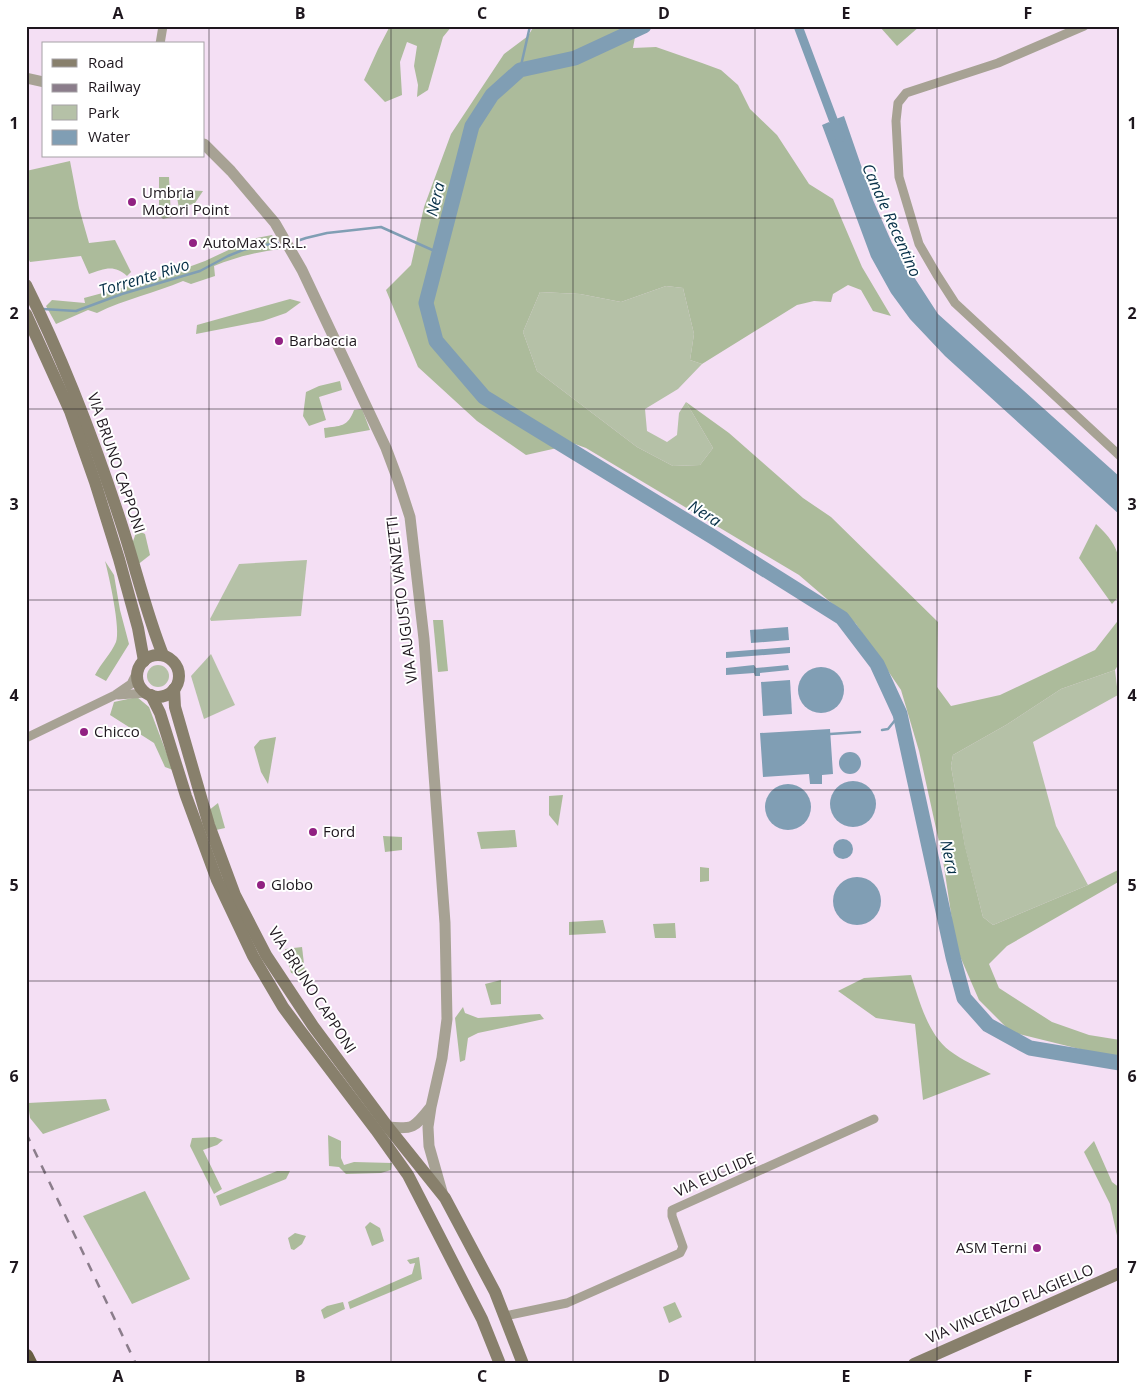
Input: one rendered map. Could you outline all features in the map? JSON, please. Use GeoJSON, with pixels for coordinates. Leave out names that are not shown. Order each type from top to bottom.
{"type":"FeatureCollection","features":[{"type":"Feature","properties":{"kind":"highway"},"geometry":{"type":"LineString","coordinates":[[26,1356],[30,1364]]}},
{"type":"Feature","properties":{"kind":"main road","name":"VIA BRUNO CAPPONI"},"geometry":{"type":"LineString","coordinates":[[26,285],[79,405],[124,533],[153,631],[163,655],[173,660],[178,670],[178,683],[174,689],[175,707],[208,825],[235,895],[271,963],[312,1026],[444,1198],[494,1292],[523,1364]]}},
{"type":"Feature","properties":{"kind":"main road","name":"VIA BRUNO CAPPONI"},"geometry":{"type":"LineString","coordinates":[[26,314],[70,411],[95,482],[138,628],[141,665],[139,683],[160,713],[186,796],[217,880],[253,956],[283,1007],[408,1175],[482,1319],[500,1364]]}},
{"type":"Feature","properties":{"kind":"main road"},"geometry":{"type":"LineString","coordinates":[[141,665],[153,655],[163,655]]}},
{"type":"Feature","properties":{"kind":"main road"},"geometry":{"type":"LineString","coordinates":[[148,694],[164,696],[174,689]]}},
{"type":"Feature","properties":{"kind":"main road"},"geometry":{"type":"LineString","coordinates":[[424,1205],[426,1199],[431,1196],[444,1198]]}},
{"type":"Feature","properties":{"kind":"main road","name":"VIA VINCENZO FLAGIELLO"},"geometry":{"type":"LineString","coordinates":[[914,1364],[1120,1273]]}},
{"type":"Feature","properties":{"kind":"street"},"geometry":{"type":"LineString","coordinates":[[160,42],[163,26]]}},
{"type":"Feature","properties":{"kind":"street"},"geometry":{"type":"LineString","coordinates":[[1084,26],[998,63],[906,93],[898,104],[896,121],[899,177],[919,244],[955,303],[1120,456]]}},
{"type":"Feature","properties":{"kind":"street"},"geometry":{"type":"LineString","coordinates":[[26,78],[42,82]]}},
{"type":"Feature","properties":{"kind":"street","name":"VIA AUGUSTO VANZETTI"},"geometry":{"type":"LineString","coordinates":[[205,145],[231,170],[275,223],[302,270],[386,448],[410,517],[424,639],[445,923],[447,1020],[442,1058],[428,1126],[429,1146],[444,1198]]}},
{"type":"Feature","properties":{"kind":"street"},"geometry":{"type":"LineString","coordinates":[[26,738],[116,695],[131,684],[141,665]]}},
{"type":"Feature","properties":{"kind":"street"},"geometry":{"type":"LineString","coordinates":[[116,695],[134,692],[148,694]]}},
{"type":"Feature","properties":{"kind":"street","name":"VIA AUGUSTO VANZETTI"},"geometry":{"type":"LineString","coordinates":[[388,1127],[411,1128],[417,1124],[431,1107]]}},
{"type":"Feature","properties":{"kind":"street","name":"VIA EUCLIDE"},"geometry":{"type":"LineString","coordinates":[[504,1316],[567,1303],[680,1253],[683,1247],[672,1216],[672,1210],[874,1119]]}},
{"type":"Feature","properties":{"kind":"green space"},"geometry":{"type":"Polygon","coordinates":[[[390,26],[452,26],[443,37],[428,90],[417,97],[418,85],[414,66],[417,46],[407,42],[400,62],[402,95],[385,102],[364,80],[390,26]]]}},
{"type":"Feature","properties":{"kind":"green space"},"geometry":{"type":"Polygon","coordinates":[[[534,26],[637,26],[633,48],[656,47],[721,70],[738,85],[750,109],[777,135],[809,184],[833,199],[862,267],[891,316],[873,311],[861,290],[848,285],[833,294],[831,302],[814,301],[797,305],[702,364],[690,360],[694,334],[683,288],[666,286],[621,302],[580,294],[540,292],[523,332],[537,371],[637,447],[673,466],[700,465],[713,448],[686,402],[729,433],[803,498],[831,517],[938,622],[937,687],[951,706],[1000,695],[1095,650],[1120,618],[1120,662],[1115,670],[1061,689],[1006,725],[953,755],[951,766],[965,846],[983,917],[993,925],[1088,885],[1120,869],[1120,881],[1007,946],[989,964],[999,988],[1052,1022],[1089,1035],[1120,1040],[1120,1059],[1011,1032],[979,1000],[956,947],[943,860],[919,751],[901,690],[856,624],[799,575],[586,448],[575,444],[526,455],[477,421],[418,367],[386,290],[411,265],[424,207],[451,134],[504,54],[528,36],[534,26]]]}},
{"type":"Feature","properties":{"kind":"green space"},"geometry":{"type":"Polygon","coordinates":[[[881,26],[920,26],[897,46],[881,26]]]}},
{"type":"Feature","properties":{"kind":"green space"},"geometry":{"type":"Polygon","coordinates":[[[70,161],[79,208],[89,243],[115,240],[131,272],[127,276],[113,269],[104,269],[89,274],[81,256],[30,262],[26,254],[26,171],[70,161]]]}},
{"type":"Feature","properties":{"kind":"green space"},"geometry":{"type":"Polygon","coordinates":[[[159,177],[169,177],[171,217],[163,219],[159,215],[159,177]]]}},
{"type":"Feature","properties":{"kind":"green space"},"geometry":{"type":"Polygon","coordinates":[[[186,190],[203,191],[195,203],[179,209],[177,197],[186,190]]]}},
{"type":"Feature","properties":{"kind":"green space"},"geometry":{"type":"Polygon","coordinates":[[[272,235],[280,249],[247,255],[214,266],[215,276],[191,284],[183,281],[97,313],[88,310],[56,324],[46,306],[52,300],[85,303],[84,298],[175,272],[205,261],[252,239],[272,235]]]}},
{"type":"Feature","properties":{"kind":"green space"},"geometry":{"type":"Polygon","coordinates":[[[666,286],[683,288],[694,334],[690,360],[702,364],[678,389],[645,409],[647,431],[667,442],[677,435],[679,413],[686,402],[713,448],[700,465],[673,466],[637,447],[537,371],[523,332],[540,292],[580,294],[621,302],[666,286]]]}},
{"type":"Feature","properties":{"kind":"green space"},"geometry":{"type":"Polygon","coordinates":[[[290,299],[301,302],[286,313],[263,321],[196,334],[197,325],[290,299]]]}},
{"type":"Feature","properties":{"kind":"green space"},"geometry":{"type":"Polygon","coordinates":[[[340,381],[342,390],[319,397],[326,420],[309,426],[303,416],[306,392],[319,386],[340,381]]]}},
{"type":"Feature","properties":{"kind":"green space"},"geometry":{"type":"Polygon","coordinates":[[[362,409],[370,430],[325,438],[324,428],[343,425],[352,416],[354,410],[362,409]]]}},
{"type":"Feature","properties":{"kind":"green space"},"geometry":{"type":"Polygon","coordinates":[[[1096,524],[1111,541],[1120,564],[1120,595],[1112,604],[1079,558],[1096,524]]]}},
{"type":"Feature","properties":{"kind":"green space"},"geometry":{"type":"Polygon","coordinates":[[[137,530],[145,534],[150,555],[136,566],[132,544],[137,530]]]}},
{"type":"Feature","properties":{"kind":"green space"},"geometry":{"type":"Polygon","coordinates":[[[307,560],[301,616],[211,621],[210,619],[239,564],[307,560]]]}},
{"type":"Feature","properties":{"kind":"green space"},"geometry":{"type":"Polygon","coordinates":[[[105,561],[114,575],[120,610],[129,644],[106,681],[95,675],[116,642],[117,626],[105,561]]]}},
{"type":"Feature","properties":{"kind":"green space"},"geometry":{"type":"Polygon","coordinates":[[[433,620],[443,620],[448,671],[438,672],[433,620]]]}},
{"type":"Feature","properties":{"kind":"green space"},"geometry":{"type":"Polygon","coordinates":[[[211,654],[235,705],[204,719],[191,676],[211,654]]]}},
{"type":"Feature","properties":{"kind":"green space"},"geometry":{"type":"Polygon","coordinates":[[[158,665],[168,672],[169,676],[162,686],[158,687],[148,680],[147,676],[154,666],[158,665]]]}},
{"type":"Feature","properties":{"kind":"green space"},"geometry":{"type":"Polygon","coordinates":[[[1115,670],[1118,695],[1033,742],[1056,826],[1088,885],[993,925],[983,917],[965,847],[951,766],[953,755],[1006,725],[1061,689],[1115,670]]]}},
{"type":"Feature","properties":{"kind":"green space"},"geometry":{"type":"Polygon","coordinates":[[[137,697],[149,707],[173,770],[165,767],[154,743],[110,715],[114,702],[137,697]]]}},
{"type":"Feature","properties":{"kind":"green space"},"geometry":{"type":"Polygon","coordinates":[[[276,737],[268,784],[261,772],[254,747],[260,740],[276,737]]]}},
{"type":"Feature","properties":{"kind":"green space"},"geometry":{"type":"Polygon","coordinates":[[[563,795],[558,826],[549,815],[549,796],[563,795]]]}},
{"type":"Feature","properties":{"kind":"green space"},"geometry":{"type":"Polygon","coordinates":[[[218,803],[225,828],[216,830],[208,811],[218,803]]]}},
{"type":"Feature","properties":{"kind":"green space"},"geometry":{"type":"Polygon","coordinates":[[[515,830],[517,847],[481,849],[477,832],[515,830]]]}},
{"type":"Feature","properties":{"kind":"green space"},"geometry":{"type":"Polygon","coordinates":[[[383,836],[402,837],[402,850],[385,852],[383,836]]]}},
{"type":"Feature","properties":{"kind":"green space"},"geometry":{"type":"Polygon","coordinates":[[[700,867],[709,868],[709,881],[700,882],[700,867]]]}},
{"type":"Feature","properties":{"kind":"green space"},"geometry":{"type":"Polygon","coordinates":[[[603,920],[606,933],[569,935],[569,922],[603,920]]]}},
{"type":"Feature","properties":{"kind":"green space"},"geometry":{"type":"Polygon","coordinates":[[[675,923],[676,938],[655,938],[653,924],[675,923]]]}},
{"type":"Feature","properties":{"kind":"green space"},"geometry":{"type":"Polygon","coordinates":[[[302,947],[305,972],[291,973],[285,949],[302,947]]]}},
{"type":"Feature","properties":{"kind":"green space"},"geometry":{"type":"Polygon","coordinates":[[[911,975],[925,1016],[942,1044],[950,1051],[991,1074],[923,1100],[915,1024],[876,1018],[838,991],[864,978],[911,975]]]}},
{"type":"Feature","properties":{"kind":"green space"},"geometry":{"type":"Polygon","coordinates":[[[501,980],[501,1004],[491,1005],[485,984],[501,980]]]}},
{"type":"Feature","properties":{"kind":"green space"},"geometry":{"type":"Polygon","coordinates":[[[463,1007],[465,1013],[478,1018],[540,1014],[544,1019],[478,1033],[468,1038],[465,1060],[460,1062],[455,1018],[463,1007]]]}},
{"type":"Feature","properties":{"kind":"green space"},"geometry":{"type":"Polygon","coordinates":[[[106,1099],[110,1110],[43,1134],[30,1118],[28,1103],[106,1099]]]}},
{"type":"Feature","properties":{"kind":"green space"},"geometry":{"type":"Polygon","coordinates":[[[328,1135],[341,1141],[341,1158],[344,1165],[354,1162],[392,1163],[391,1170],[381,1173],[346,1174],[339,1167],[329,1166],[328,1135]]]}},
{"type":"Feature","properties":{"kind":"green space"},"geometry":{"type":"Polygon","coordinates":[[[215,1137],[223,1140],[217,1145],[203,1150],[222,1189],[214,1194],[190,1146],[192,1138],[215,1137]]]}},
{"type":"Feature","properties":{"kind":"green space"},"geometry":{"type":"Polygon","coordinates":[[[1094,1141],[1112,1182],[1120,1188],[1120,1249],[1110,1204],[1084,1152],[1094,1141]]]}},
{"type":"Feature","properties":{"kind":"green space"},"geometry":{"type":"Polygon","coordinates":[[[277,1171],[290,1171],[286,1179],[220,1206],[216,1196],[277,1171]]]}},
{"type":"Feature","properties":{"kind":"green space"},"geometry":{"type":"Polygon","coordinates":[[[145,1191],[190,1279],[132,1304],[83,1216],[145,1191]]]}},
{"type":"Feature","properties":{"kind":"green space"},"geometry":{"type":"Polygon","coordinates":[[[370,1222],[380,1228],[384,1241],[372,1246],[365,1227],[370,1222]]]}},
{"type":"Feature","properties":{"kind":"green space"},"geometry":{"type":"Polygon","coordinates":[[[295,1233],[306,1236],[302,1244],[294,1250],[291,1249],[288,1238],[295,1233]]]}},
{"type":"Feature","properties":{"kind":"green space"},"geometry":{"type":"Polygon","coordinates":[[[419,1257],[422,1279],[350,1309],[348,1302],[412,1274],[415,1263],[410,1264],[407,1260],[419,1257]]]}},
{"type":"Feature","properties":{"kind":"green space"},"geometry":{"type":"Polygon","coordinates":[[[343,1302],[345,1309],[324,1319],[321,1310],[327,1306],[343,1302]]]}},
{"type":"Feature","properties":{"kind":"green space"},"geometry":{"type":"Polygon","coordinates":[[[675,1302],[682,1317],[669,1323],[663,1307],[675,1302]]]}},
{"type":"Feature","properties":{"kind":"water"},"geometry":{"type":"Polygon","coordinates":[[[844,116],[873,200],[892,243],[938,314],[1120,477],[1120,515],[945,356],[910,319],[891,293],[871,257],[822,125],[829,122],[835,129],[836,119],[844,116]]]}},
{"type":"Feature","properties":{"kind":"water"},"geometry":{"type":"Polygon","coordinates":[[[788,627],[789,640],[751,643],[750,630],[788,627]]]}},
{"type":"Feature","properties":{"kind":"water"},"geometry":{"type":"Polygon","coordinates":[[[790,647],[790,653],[726,658],[726,652],[790,647]]]}},
{"type":"Feature","properties":{"kind":"water"},"geometry":{"type":"Polygon","coordinates":[[[754,665],[756,668],[788,665],[789,670],[760,673],[760,676],[755,676],[754,673],[726,675],[726,668],[754,665]]]}},
{"type":"Feature","properties":{"kind":"water"},"geometry":{"type":"Polygon","coordinates":[[[826,667],[830,668],[840,677],[843,681],[843,699],[834,709],[826,713],[816,713],[808,709],[799,699],[798,685],[802,677],[812,668],[826,667]]]}},
{"type":"Feature","properties":{"kind":"water"},"geometry":{"type":"Polygon","coordinates":[[[790,680],[792,714],[763,716],[761,682],[790,680]]]}},
{"type":"Feature","properties":{"kind":"water"},"geometry":{"type":"Polygon","coordinates":[[[830,729],[833,774],[822,775],[822,784],[810,784],[809,774],[763,777],[760,733],[830,729]]]}},
{"type":"Feature","properties":{"kind":"water"},"geometry":{"type":"Polygon","coordinates":[[[850,752],[858,755],[861,763],[858,771],[850,774],[842,771],[839,763],[842,755],[850,752]]]}},
{"type":"Feature","properties":{"kind":"water"},"geometry":{"type":"Polygon","coordinates":[[[848,781],[858,781],[870,787],[875,795],[875,813],[870,821],[862,826],[848,827],[840,824],[833,817],[830,809],[830,799],[833,791],[840,784],[848,781]]]}},
{"type":"Feature","properties":{"kind":"water"},"geometry":{"type":"Polygon","coordinates":[[[783,784],[793,784],[805,790],[810,798],[810,816],[805,824],[797,829],[783,830],[775,827],[768,820],[765,812],[765,802],[768,794],[775,787],[783,784]]]}},
{"type":"Feature","properties":{"kind":"water"},"geometry":{"type":"Polygon","coordinates":[[[839,839],[847,839],[853,845],[853,853],[847,859],[839,859],[833,853],[833,845],[839,839]]]}},
{"type":"Feature","properties":{"kind":"water"},"geometry":{"type":"Polygon","coordinates":[[[857,877],[866,879],[874,884],[879,892],[881,901],[879,910],[874,918],[866,923],[857,925],[848,923],[840,918],[835,910],[833,901],[835,892],[840,884],[848,879],[857,877]]]}},
{"type":"Feature","properties":{"kind":"waterway"},"geometry":{"type":"LineString","coordinates":[[520,70],[530,26]]}},
{"type":"Feature","properties":{"kind":"waterway","name":"Nera"},"geometry":{"type":"LineString","coordinates":[[644,26],[575,58],[520,70],[492,95],[472,126],[426,303],[436,341],[484,397],[842,618],[877,664],[900,714],[953,957],[964,998],[988,1025],[1030,1048],[1120,1063]]}},
{"type":"Feature","properties":{"kind":"waterway","name":"Canale Recentino"},"geometry":{"type":"LineString","coordinates":[[798,26],[840,138]]}},
{"type":"Feature","properties":{"kind":"waterway","name":"Torrente Rivo"},"geometry":{"type":"LineString","coordinates":[[297,241],[327,233],[381,227],[439,253]]}},
{"type":"Feature","properties":{"kind":"waterway","name":"Torrente Rivo"},"geometry":{"type":"LineString","coordinates":[[43,309],[76,311],[122,294],[200,271],[243,250],[278,243]]}},
{"type":"Feature","properties":{"kind":"waterway"},"geometry":{"type":"LineString","coordinates":[[882,730],[888,729],[900,714]]}},
{"type":"Feature","properties":{"kind":"waterway"},"geometry":{"type":"LineString","coordinates":[[830,734],[860,732]]}},
{"type":"Feature","properties":{"kind":"railway"},"geometry":{"type":"LineString","coordinates":[[26,1133],[136,1364]]}},
{"type":"Feature","properties":{"kind":"place","name":"Umbria Motori Point"},"geometry":{"type":"Point","coordinates":[132,202]}},
{"type":"Feature","properties":{"kind":"place","name":"AutoMax S.R.L."},"geometry":{"type":"Point","coordinates":[193,243]}},
{"type":"Feature","properties":{"kind":"place","name":"Barbaccia"},"geometry":{"type":"Point","coordinates":[279,341]}},
{"type":"Feature","properties":{"kind":"place","name":"Chicco"},"geometry":{"type":"Point","coordinates":[84,732]}},
{"type":"Feature","properties":{"kind":"place","name":"Ford"},"geometry":{"type":"Point","coordinates":[313,832]}},
{"type":"Feature","properties":{"kind":"place","name":"Globo"},"geometry":{"type":"Point","coordinates":[261,885]}},
{"type":"Feature","properties":{"kind":"place","name":"ASM Terni"},"geometry":{"type":"Point","coordinates":[1037,1248]}}]}
